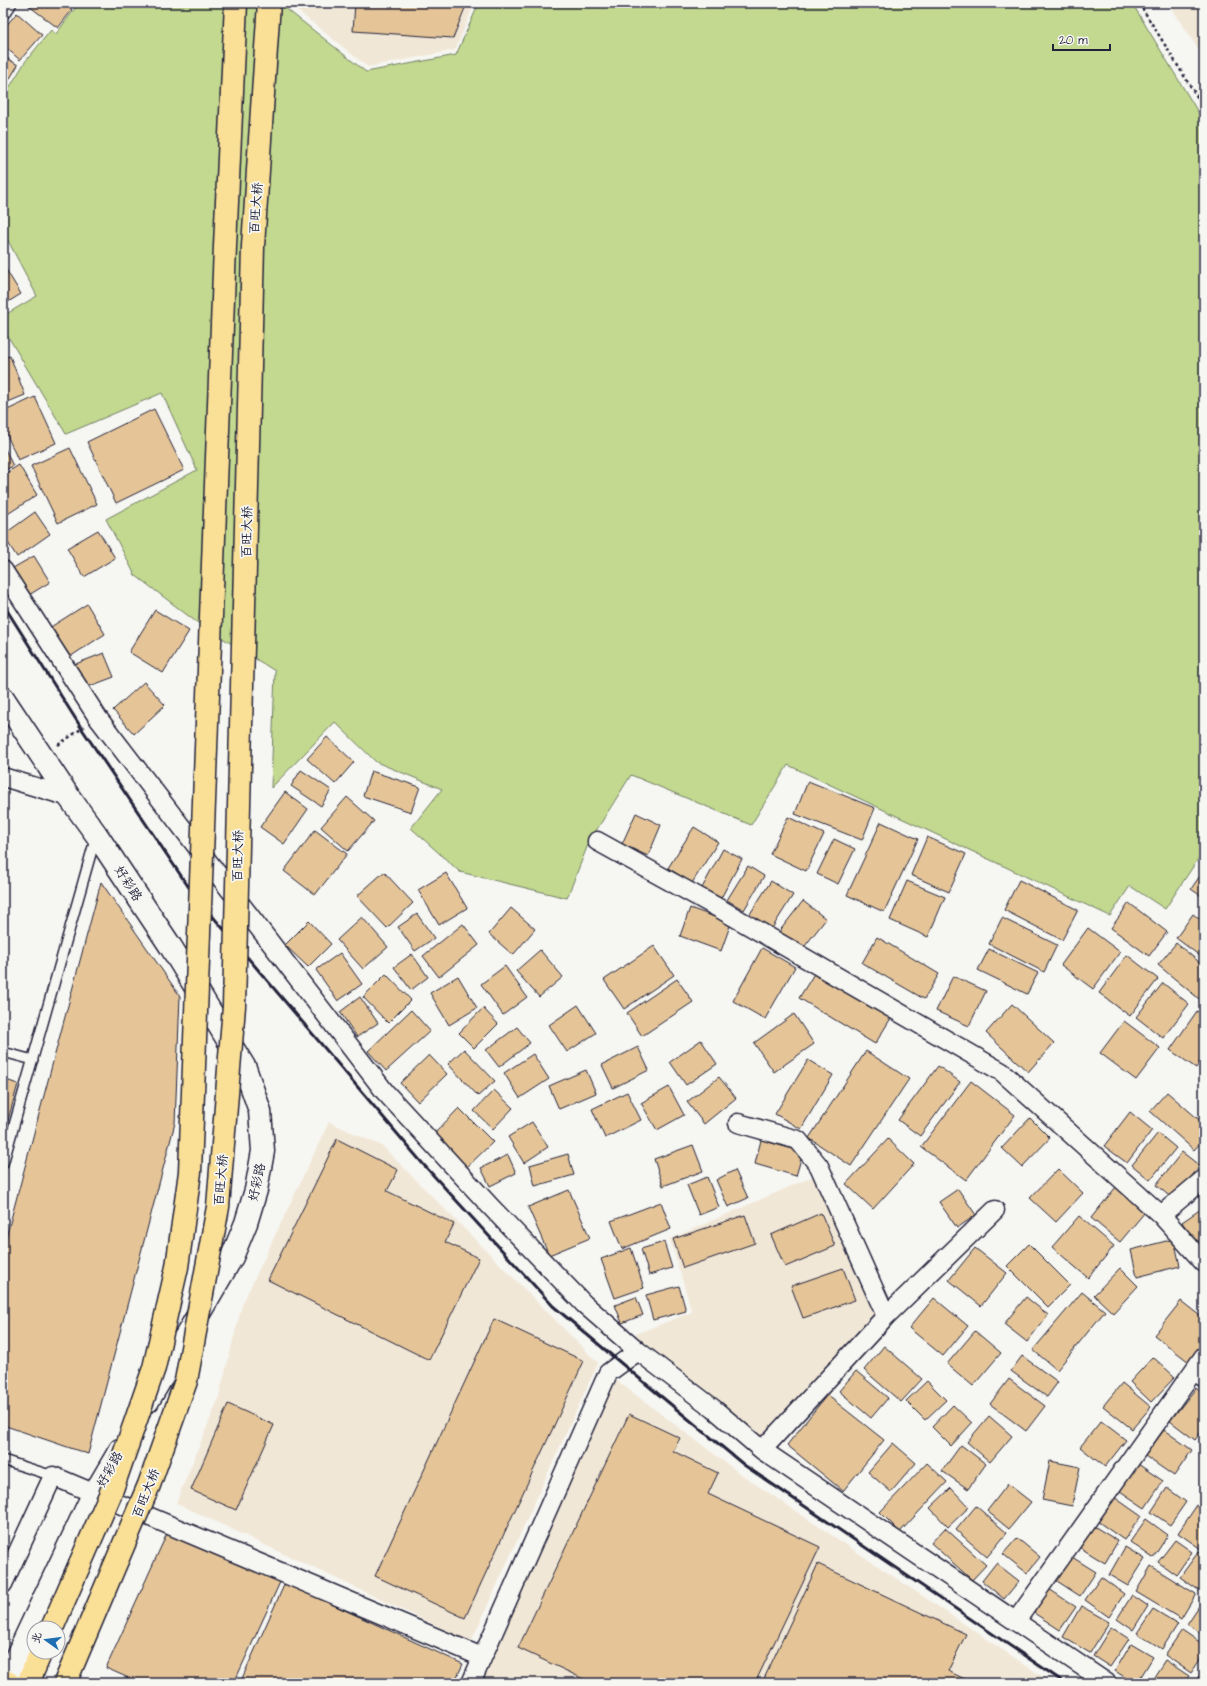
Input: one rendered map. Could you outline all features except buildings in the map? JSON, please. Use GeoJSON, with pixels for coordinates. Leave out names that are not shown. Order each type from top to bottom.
{"type":"FeatureCollection","features":[{"type":"Feature","properties":{"kind":"main road"},"geometry":{"type":"LineString","coordinates":[[55,1620],[110,1495],[154,1368],[176,1267],[190,1172],[224,270],[236,3]]}},
{"type":"Feature","properties":{"kind":"main road","name":"百旺大桥"},"geometry":{"type":"LineString","coordinates":[[65,1683],[149,1485],[186,1381],[218,1208],[234,1006],[253,246],[269,3]]}},
{"type":"Feature","properties":{"kind":"main road"},"geometry":{"type":"LineString","coordinates":[[28,1683],[38,1660]]}},
{"type":"Feature","properties":{"kind":"street"},"geometry":{"type":"LineString","coordinates":[[3,9],[7,3]]}},
{"type":"Feature","properties":{"kind":"street"},"geometry":{"type":"LineString","coordinates":[[3,570],[98,718],[385,1092],[490,1206],[584,1304],[638,1351],[714,1409],[762,1450],[1107,1683]]}},
{"type":"Feature","properties":{"kind":"street","name":"好彩路"},"geometry":{"type":"LineString","coordinates":[[3,698],[171,947],[245,1068],[260,1111],[263,1151],[256,1190],[246,1223],[232,1257],[94,1494],[5,1682]]}},
{"type":"Feature","properties":{"kind":"street"},"geometry":{"type":"LineString","coordinates":[[3,777],[70,797]]}},
{"type":"Feature","properties":{"kind":"street"},"geometry":{"type":"LineString","coordinates":[[597,841],[729,914],[1002,1072],[1161,1215],[1204,1263]]}},
{"type":"Feature","properties":{"kind":"street"},"geometry":{"type":"LineString","coordinates":[[738,1123],[798,1140],[819,1166],[886,1316]]}},
{"type":"Feature","properties":{"kind":"street"},"geometry":{"type":"LineString","coordinates":[[1161,1215],[1204,1179]]}},
{"type":"Feature","properties":{"kind":"street"},"geometry":{"type":"LineString","coordinates":[[762,1450],[886,1316],[995,1210]]}},
{"type":"Feature","properties":{"kind":"street"},"geometry":{"type":"LineString","coordinates":[[471,1683],[608,1373],[638,1351]]}},
{"type":"Feature","properties":{"kind":"street"},"geometry":{"type":"LineString","coordinates":[[1016,1621],[1198,1378],[1204,1356]]}},
{"type":"Feature","properties":{"kind":"street"},"geometry":{"type":"LineString","coordinates":[[3,1584],[53,1476],[482,1657]]}},
{"type":"Feature","properties":{"kind":"lane"},"geometry":{"type":"LineString","coordinates":[[3,1164],[96,834]]}},
{"type":"Feature","properties":{"kind":"lane"},"geometry":{"type":"LineString","coordinates":[[3,1052],[33,1060]]}},
{"type":"Feature","properties":{"kind":"lane"},"geometry":{"type":"LineString","coordinates":[[3,1460],[53,1476]]}},
{"type":"Feature","properties":{"kind":"path"},"geometry":{"type":"LineString","coordinates":[[1139,3],[1204,108]]}},
{"type":"Feature","properties":{"kind":"path"},"geometry":{"type":"LineString","coordinates":[[43,756],[98,718]]}},
{"type":"Feature","properties":{"kind":"shaded area"},"geometry":{"type":"Polygon","coordinates":[[[288,3],[475,3],[455,50],[368,67],[288,3]]]}},
{"type":"Feature","properties":{"kind":"shaded area"},"geometry":{"type":"Polygon","coordinates":[[[1168,3],[1204,3],[1204,59],[1183,25],[1168,3]]]}},
{"type":"Feature","properties":{"kind":"shaded area"},"geometry":{"type":"Polygon","coordinates":[[[329,1122],[382,1146],[598,1363],[471,1642],[176,1503],[218,1400],[242,1305],[329,1122]]]}},
{"type":"Feature","properties":{"kind":"shaded area"},"geometry":{"type":"Polygon","coordinates":[[[819,1174],[882,1316],[762,1445],[628,1337],[692,1312],[670,1239],[819,1174]]]}},
{"type":"Feature","properties":{"kind":"shaded area"},"geometry":{"type":"Polygon","coordinates":[[[616,1380],[739,1473],[1052,1683],[480,1683],[616,1380]]]}},
{"type":"Feature","properties":{"kind":"green space"},"geometry":{"type":"Polygon","coordinates":[[[79,3],[281,3],[284,7],[366,72],[456,55],[479,3],[1132,3],[1204,122],[1204,850],[1165,909],[1130,886],[1110,916],[788,765],[751,825],[631,775],[589,842],[567,898],[460,872],[411,828],[442,789],[376,762],[335,722],[271,788],[275,671],[195,621],[135,575],[106,519],[197,470],[162,393],[66,434],[3,328],[3,316],[37,296],[3,231],[3,98],[25,62],[51,30],[56,34],[79,3]]]}},
{"type":"Feature","properties":{"kind":"railway"},"geometry":{"type":"LineString","coordinates":[[3,604],[82,729],[192,892],[423,1164],[553,1306],[744,1465],[1065,1683]]}}]}
